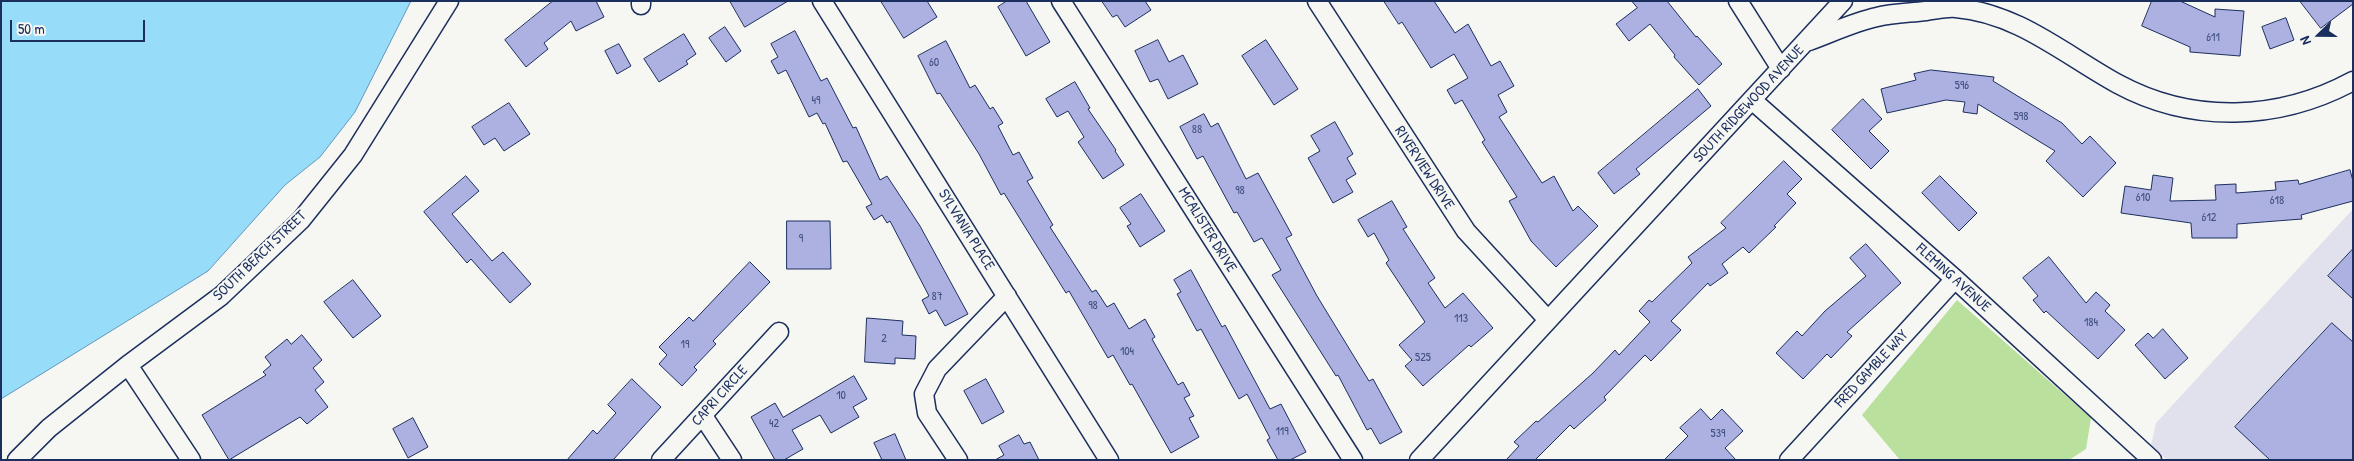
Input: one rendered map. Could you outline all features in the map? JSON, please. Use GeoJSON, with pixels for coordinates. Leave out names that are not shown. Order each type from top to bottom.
{"type":"FeatureCollection","features":[{"type":"Feature","properties":{"kind":"street","name":"SOUTH BEACH STREET"},"geometry":{"type":"LineString","coordinates":[[17,460],[49,428],[128,364],[221,296],[301,220],[353,155],[448,1]]}},
{"type":"Feature","properties":{"kind":"street","name":"SYLVANIA PLACE"},"geometry":{"type":"LineString","coordinates":[[822,1],[1109,460]]}},
{"type":"Feature","properties":{"kind":"street","name":"MCALISTER DRIVE"},"geometry":{"type":"LineString","coordinates":[[1061,1],[1353,460]]}},
{"type":"Feature","properties":{"kind":"street","name":"RIVERVIEW DRIVE"},"geometry":{"type":"LineString","coordinates":[[1317,1],[1466,232],[1548,320]]}},
{"type":"Feature","properties":{"kind":"street"},"geometry":{"type":"LineString","coordinates":[[1738,1],[1781,69]]}},
{"type":"Feature","properties":{"kind":"street"},"geometry":{"type":"LineString","coordinates":[[1806,42],[1843,1]]}},
{"type":"Feature","properties":{"kind":"street","name":"SOUTH RIDGEWOOD AVENUE"},"geometry":{"type":"LineString","coordinates":[[1419,460],[1806,42],[1876,17],[1954,8],[2000,17],[2049,40],[2119,84],[2172,105],[2220,114],[2269,111],[2332,92],[2353,81]]}},
{"type":"Feature","properties":{"kind":"street","name":"FLEMING AVENUE"},"geometry":{"type":"LineString","coordinates":[[1752,100],[1955,279],[2152,460]]}},
{"type":"Feature","properties":{"kind":"street","name":"FRED GAMBLE WAY"},"geometry":{"type":"LineString","coordinates":[[1789,460],[1955,279]]}},
{"type":"Feature","properties":{"kind":"street"},"geometry":{"type":"LineString","coordinates":[[958,460],[927,413],[924,394],[938,369],[1007,296]]}},
{"type":"Feature","properties":{"kind":"street","name":"CAPRI CIRCLE"},"geometry":{"type":"LineString","coordinates":[[661,460],[779,332]]}},
{"type":"Feature","properties":{"kind":"street"},"geometry":{"type":"LineString","coordinates":[[128,364],[191,460]]}},
{"type":"Feature","properties":{"kind":"street"},"geometry":{"type":"LineString","coordinates":[[703,416],[732,460]]}},
{"type":"Feature","properties":{"kind":"shaded area"},"geometry":{"type":"Polygon","coordinates":[[[2353,209],[2353,460],[2167,460],[2151,445],[2156,423],[2353,209]]]}},
{"type":"Feature","properties":{"kind":"green space"},"geometry":{"type":"Polygon","coordinates":[[[1957,300],[2091,418],[2086,449],[2069,460],[1900,460],[1862,415],[1957,300]]]}},
{"type":"Feature","properties":{"kind":"water"},"geometry":{"type":"Polygon","coordinates":[[[1,1],[411,1],[355,112],[320,157],[285,185],[208,271],[1,399],[1,1]]]}},
{"type":"Feature","properties":{"kind":"building"},"geometry":{"type":"Polygon","coordinates":[[[553,1],[596,1],[604,17],[576,31],[571,21],[544,43],[548,49],[526,67],[505,40],[553,1]]]}},
{"type":"Feature","properties":{"kind":"building"},"geometry":{"type":"Polygon","coordinates":[[[730,1],[788,1],[745,27],[730,1]]]}},
{"type":"Feature","properties":{"kind":"building"},"geometry":{"type":"Polygon","coordinates":[[[881,1],[927,1],[937,17],[904,38],[881,1]]]}},
{"type":"Feature","properties":{"kind":"building"},"geometry":{"type":"Polygon","coordinates":[[[1007,1],[1026,1],[1050,42],[1026,56],[998,7],[1007,1]]]}},
{"type":"Feature","properties":{"kind":"building"},"geometry":{"type":"Polygon","coordinates":[[[1102,1],[1145,1],[1151,10],[1125,27],[1117,15],[1113,17],[1102,1]]]}},
{"type":"Feature","properties":{"kind":"building"},"geometry":{"type":"Polygon","coordinates":[[[1384,1],[1434,1],[1455,33],[1468,24],[1491,66],[1500,61],[1514,86],[1498,95],[1507,112],[1499,117],[1542,183],[1554,176],[1573,211],[1578,206],[1598,226],[1556,267],[1531,241],[1509,201],[1517,197],[1482,142],[1485,140],[1462,100],[1455,104],[1447,90],[1468,78],[1454,54],[1431,68],[1402,22],[1399,24],[1384,1]]]}},
{"type":"Feature","properties":{"kind":"building"},"geometry":{"type":"Polygon","coordinates":[[[1632,1],[1667,1],[1696,37],[1722,64],[1699,85],[1674,57],[1675,55],[1650,24],[1629,41],[1616,24],[1637,8],[1632,1]]]}},
{"type":"Feature","properties":{"kind":"building"},"geometry":{"type":"Polygon","coordinates":[[[2152,1],[2180,1],[2215,17],[2215,9],[2244,11],[2240,56],[2190,52],[2190,47],[2142,26],[2152,1]]]}},
{"type":"Feature","properties":{"kind":"building"},"geometry":{"type":"Polygon","coordinates":[[[2300,1],[2353,1],[2353,4],[2321,28],[2300,1]]]}},
{"type":"Feature","properties":{"kind":"building"},"geometry":{"type":"Polygon","coordinates":[[[2286,18],[2294,40],[2270,49],[2262,27],[2286,18]]]}},
{"type":"Feature","properties":{"kind":"building"},"geometry":{"type":"Polygon","coordinates":[[[725,27],[741,51],[726,62],[709,38],[725,27]]]}},
{"type":"Feature","properties":{"kind":"building"},"geometry":{"type":"Polygon","coordinates":[[[795,31],[821,81],[827,78],[853,128],[856,127],[880,180],[887,176],[920,226],[968,314],[945,326],[936,310],[929,314],[922,300],[929,296],[890,221],[887,223],[882,215],[874,220],[866,207],[872,204],[847,161],[843,162],[825,123],[823,124],[817,113],[809,117],[786,70],[778,74],[771,61],[778,57],[771,44],[795,31]]]}},
{"type":"Feature","properties":{"kind":"building"},"geometry":{"type":"Polygon","coordinates":[[[684,34],[696,54],[686,61],[688,64],[659,82],[644,59],[684,34]]]}},
{"type":"Feature","properties":{"kind":"building"},"geometry":{"type":"Polygon","coordinates":[[[1158,40],[1169,62],[1183,55],[1198,84],[1168,99],[1158,79],[1150,82],[1135,51],[1158,40]]]}},
{"type":"Feature","properties":{"kind":"building"},"geometry":{"type":"Polygon","coordinates":[[[1266,40],[1298,89],[1274,105],[1242,56],[1266,40]]]}},
{"type":"Feature","properties":{"kind":"building"},"geometry":{"type":"Polygon","coordinates":[[[946,41],[970,88],[975,85],[990,109],[993,107],[1003,123],[998,126],[1013,155],[1019,152],[1033,178],[1027,181],[1053,225],[1050,227],[1092,292],[1096,290],[1107,307],[1114,303],[1129,329],[1145,319],[1155,337],[1152,339],[1178,385],[1183,382],[1190,395],[1184,398],[1194,416],[1189,418],[1199,437],[1171,453],[1132,384],[1130,385],[1113,355],[1108,358],[1069,291],[1066,293],[1004,193],[1001,195],[979,154],[940,93],[937,94],[918,56],[946,41]]]}},
{"type":"Feature","properties":{"kind":"building"},"geometry":{"type":"Polygon","coordinates":[[[619,44],[631,66],[617,74],[605,51],[619,44]]]}},
{"type":"Feature","properties":{"kind":"building"},"geometry":{"type":"Polygon","coordinates":[[[1931,70],[1994,77],[1993,81],[2062,123],[2082,144],[2090,136],[2116,163],[2083,197],[2046,161],[2055,151],[1978,104],[1977,114],[1963,112],[1965,102],[1946,100],[1887,113],[1881,89],[1916,80],[1914,74],[1931,70]]]}},
{"type":"Feature","properties":{"kind":"building"},"geometry":{"type":"Polygon","coordinates":[[[1075,82],[1090,108],[1088,109],[1124,165],[1103,179],[1078,142],[1084,137],[1068,111],[1057,117],[1046,99],[1075,82]]]}},
{"type":"Feature","properties":{"kind":"building"},"geometry":{"type":"Polygon","coordinates":[[[1698,89],[1711,106],[1636,169],[1640,174],[1614,194],[1598,173],[1698,89]]]}},
{"type":"Feature","properties":{"kind":"building"},"geometry":{"type":"Polygon","coordinates":[[[1863,99],[1882,119],[1869,131],[1889,151],[1871,169],[1832,130],[1863,99]]]}},
{"type":"Feature","properties":{"kind":"building"},"geometry":{"type":"Polygon","coordinates":[[[509,103],[530,134],[504,151],[495,138],[484,145],[472,127],[509,103]]]}},
{"type":"Feature","properties":{"kind":"building"},"geometry":{"type":"Polygon","coordinates":[[[1204,114],[1211,127],[1218,123],[1246,179],[1258,173],[1292,235],[1286,238],[1317,296],[1369,381],[1373,379],[1402,432],[1380,444],[1371,428],[1367,430],[1338,375],[1336,376],[1272,275],[1281,270],[1262,238],[1254,242],[1237,212],[1234,213],[1203,156],[1197,159],[1180,127],[1204,114]]]}},
{"type":"Feature","properties":{"kind":"building"},"geometry":{"type":"Polygon","coordinates":[[[1335,122],[1353,154],[1347,158],[1356,174],[1346,180],[1353,192],[1333,203],[1308,158],[1320,151],[1311,136],[1335,122]]]}},
{"type":"Feature","properties":{"kind":"building"},"geometry":{"type":"Polygon","coordinates":[[[1784,161],[1802,179],[1787,194],[1796,203],[1774,226],[1776,227],[1749,253],[1743,247],[1722,264],[1728,273],[1710,286],[1708,283],[1671,321],[1681,330],[1651,361],[1645,355],[1604,397],[1606,400],[1574,429],[1570,425],[1535,460],[1506,460],[1519,446],[1514,442],[1593,373],[1615,350],[1619,355],[1650,322],[1639,311],[1649,300],[1652,302],[1692,263],[1688,257],[1726,228],[1721,223],[1784,161]]]}},
{"type":"Feature","properties":{"kind":"building"},"geometry":{"type":"Polygon","coordinates":[[[2350,170],[2353,181],[2353,201],[2301,215],[2302,219],[2237,224],[2237,238],[2192,238],[2191,223],[2121,213],[2125,186],[2151,190],[2153,175],[2173,178],[2170,201],[2216,200],[2215,185],[2236,184],[2236,193],[2276,190],[2275,182],[2298,180],[2299,184],[2350,170]]]}},
{"type":"Feature","properties":{"kind":"building"},"geometry":{"type":"Polygon","coordinates":[[[466,176],[479,191],[452,214],[492,261],[503,252],[531,284],[510,303],[471,259],[467,263],[424,212],[466,176]]]}},
{"type":"Feature","properties":{"kind":"building"},"geometry":{"type":"Polygon","coordinates":[[[1940,176],[1977,213],[1959,231],[1922,193],[1940,176]]]}},
{"type":"Feature","properties":{"kind":"building"},"geometry":{"type":"Polygon","coordinates":[[[1141,194],[1165,231],[1140,247],[1127,226],[1131,224],[1120,208],[1141,194]]]}},
{"type":"Feature","properties":{"kind":"building"},"geometry":{"type":"Polygon","coordinates":[[[1392,201],[1407,227],[1403,229],[1435,278],[1428,283],[1445,308],[1463,293],[1493,328],[1471,347],[1469,345],[1423,386],[1405,366],[1412,360],[1399,345],[1425,322],[1386,263],[1389,260],[1374,233],[1368,237],[1358,220],[1392,201]]]}},
{"type":"Feature","properties":{"kind":"building"},"geometry":{"type":"Polygon","coordinates":[[[787,221],[830,221],[831,269],[787,269],[787,221]]]}},
{"type":"Feature","properties":{"kind":"building"},"geometry":{"type":"Polygon","coordinates":[[[1866,244],[1901,283],[1847,332],[1852,336],[1831,358],[1827,354],[1803,379],[1776,353],[1797,331],[1802,336],[1825,311],[1866,276],[1850,258],[1866,244]]]}},
{"type":"Feature","properties":{"kind":"building"},"geometry":{"type":"Polygon","coordinates":[[[2353,249],[2353,299],[2328,276],[2353,249]]]}},
{"type":"Feature","properties":{"kind":"building"},"geometry":{"type":"Polygon","coordinates":[[[2049,257],[2086,303],[2096,292],[2110,305],[2105,311],[2125,330],[2098,359],[2046,311],[2044,313],[2033,300],[2038,296],[2023,278],[2049,257]]]}},
{"type":"Feature","properties":{"kind":"building"},"geometry":{"type":"Polygon","coordinates":[[[750,262],[770,282],[713,341],[716,344],[694,367],[697,370],[682,386],[659,364],[667,355],[659,347],[689,317],[693,321],[750,262]]]}},
{"type":"Feature","properties":{"kind":"building"},"geometry":{"type":"Polygon","coordinates":[[[1191,270],[1222,327],[1225,325],[1270,409],[1281,404],[1306,452],[1290,460],[1278,460],[1267,440],[1270,438],[1247,394],[1239,399],[1201,329],[1197,331],[1177,294],[1181,292],[1174,280],[1191,270]]]}},
{"type":"Feature","properties":{"kind":"building"},"geometry":{"type":"Polygon","coordinates":[[[353,280],[381,316],[353,338],[324,302],[353,280]]]}},
{"type":"Feature","properties":{"kind":"building"},"geometry":{"type":"Polygon","coordinates":[[[867,318],[903,321],[902,335],[916,336],[915,359],[895,358],[895,364],[865,362],[867,318]]]}},
{"type":"Feature","properties":{"kind":"building"},"geometry":{"type":"Polygon","coordinates":[[[2332,323],[2353,342],[2353,460],[2270,460],[2235,427],[2332,323]]]}},
{"type":"Feature","properties":{"kind":"building"},"geometry":{"type":"Polygon","coordinates":[[[2163,329],[2188,358],[2165,379],[2135,345],[2148,333],[2153,338],[2163,329]]]}},
{"type":"Feature","properties":{"kind":"building"},"geometry":{"type":"Polygon","coordinates":[[[302,335],[322,360],[313,368],[324,382],[315,390],[328,407],[307,424],[300,417],[229,460],[202,415],[266,375],[263,372],[271,365],[265,357],[287,339],[291,344],[302,335]]]}},
{"type":"Feature","properties":{"kind":"building"},"geometry":{"type":"Polygon","coordinates":[[[854,376],[867,399],[853,407],[859,417],[831,433],[820,415],[792,430],[803,449],[784,460],[775,460],[751,417],[775,403],[783,417],[854,376]]]}},
{"type":"Feature","properties":{"kind":"building"},"geometry":{"type":"Polygon","coordinates":[[[632,379],[661,407],[613,460],[567,460],[593,430],[597,434],[616,413],[608,405],[632,379]]]}},
{"type":"Feature","properties":{"kind":"building"},"geometry":{"type":"Polygon","coordinates":[[[986,379],[1004,412],[982,424],[964,391],[986,379]]]}},
{"type":"Feature","properties":{"kind":"building"},"geometry":{"type":"Polygon","coordinates":[[[1701,409],[1711,420],[1722,409],[1743,431],[1725,448],[1736,460],[1664,460],[1688,436],[1680,428],[1701,409]]]}},
{"type":"Feature","properties":{"kind":"building"},"geometry":{"type":"Polygon","coordinates":[[[413,418],[428,447],[408,458],[393,429],[413,418]]]}},
{"type":"Feature","properties":{"kind":"building"},"geometry":{"type":"Polygon","coordinates":[[[895,434],[906,460],[882,460],[874,443],[895,434]]]}},
{"type":"Feature","properties":{"kind":"building"},"geometry":{"type":"Polygon","coordinates":[[[1019,435],[1024,444],[1030,442],[1039,460],[995,460],[1004,455],[999,446],[1019,435]]]}}]}
